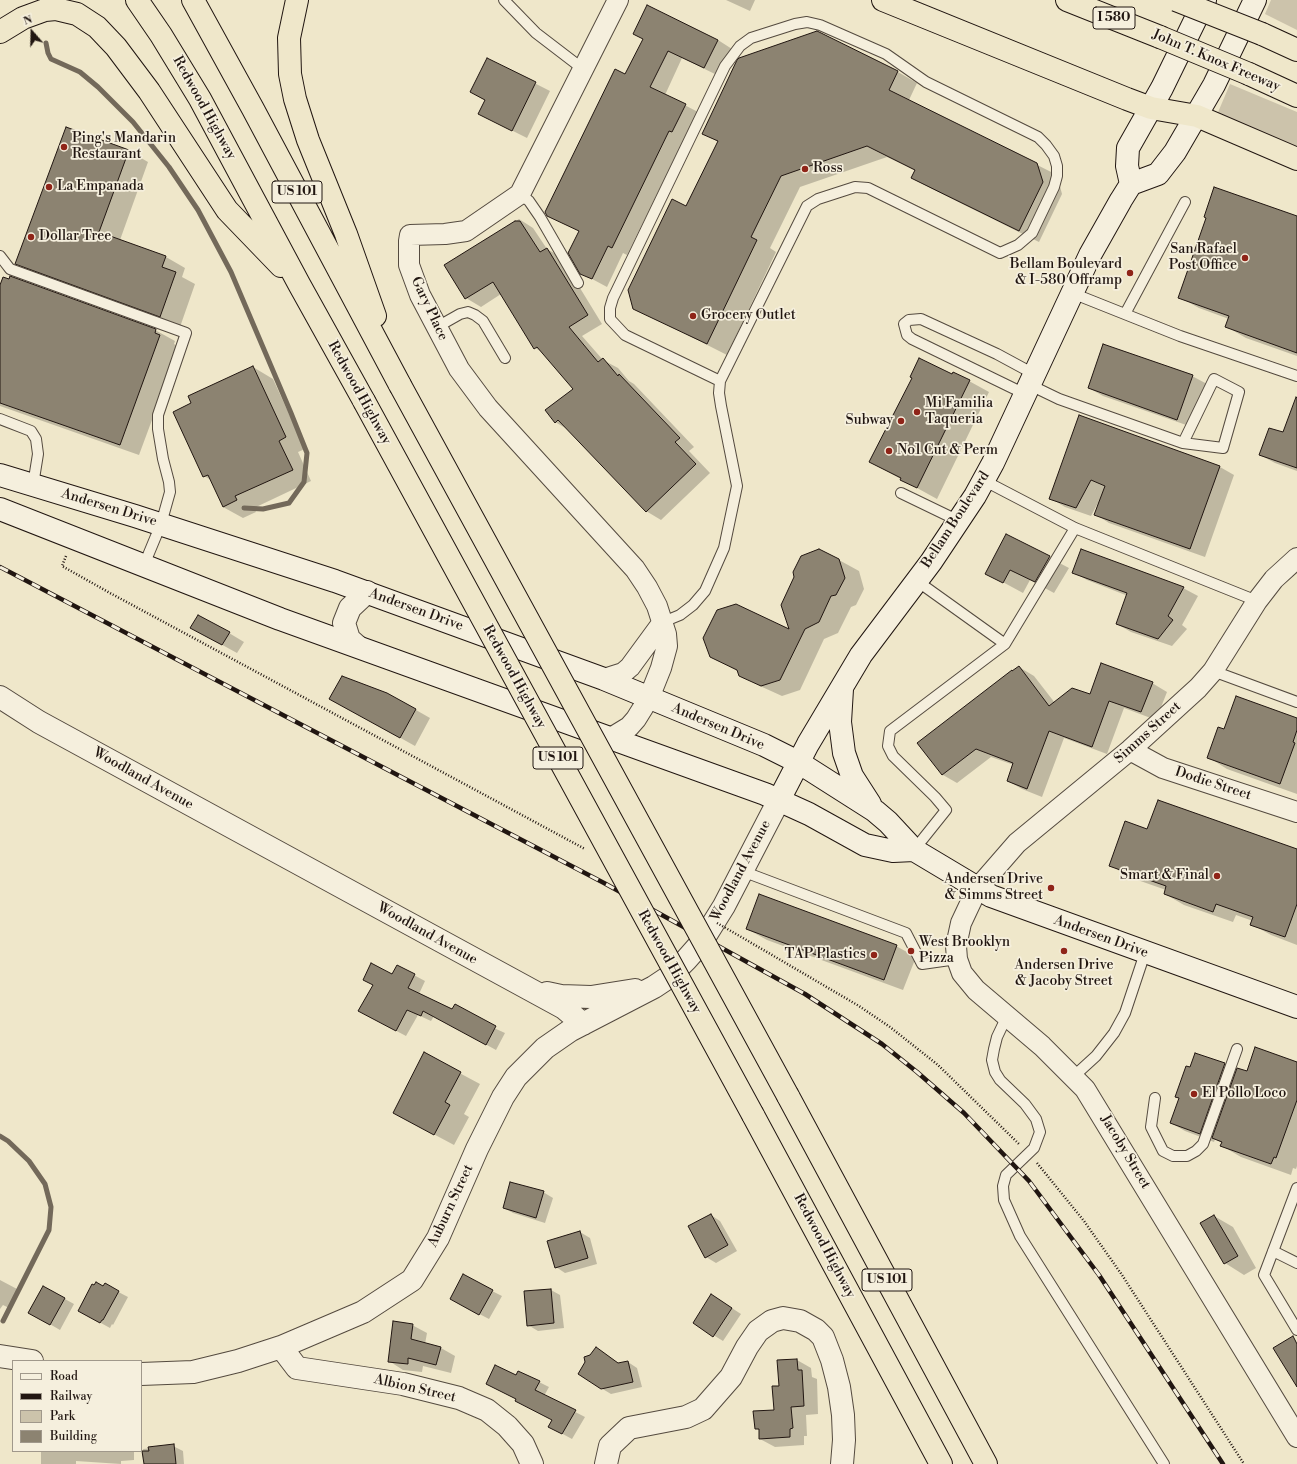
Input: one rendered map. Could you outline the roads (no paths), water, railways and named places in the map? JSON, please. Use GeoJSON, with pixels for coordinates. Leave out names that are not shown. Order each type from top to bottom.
{"type":"FeatureCollection","features":[{"type":"Feature","properties":{"kind":"highway","name":"Redwood Highway"},"geometry":{"type":"LineString","coordinates":[[137,0],[165,41],[200,99],[299,284],[941,1464]]}},
{"type":"Feature","properties":{"kind":"highway","name":"US 101"},"geometry":{"type":"LineString","coordinates":[[193,0],[253,109],[400,385],[788,1096],[986,1464]]}},
{"type":"Feature","properties":{"kind":"highway"},"geometry":{"type":"LineString","coordinates":[[297,0],[289,38],[290,74],[295,99],[308,140],[353,252],[400,385]]}},
{"type":"Feature","properties":{"kind":"highway"},"geometry":{"type":"LineString","coordinates":[[883,0],[1151,108],[1197,116],[1297,159]]}},
{"type":"Feature","properties":{"kind":"highway"},"geometry":{"type":"LineString","coordinates":[[905,0],[943,24]]}},
{"type":"Feature","properties":{"kind":"highway","name":"John T. Knox Freeway"},"geometry":{"type":"LineString","coordinates":[[1067,0],[1249,74],[1297,96]]}},
{"type":"Feature","properties":{"kind":"highway"},"geometry":{"type":"LineString","coordinates":[[1176,0],[1262,34],[1297,50]]}},
{"type":"Feature","properties":{"kind":"highway"},"geometry":{"type":"LineString","coordinates":[[0,32],[23,18],[45,10],[56,9],[77,14],[97,27],[116,47],[149,91],[227,210],[299,284]]}},
{"type":"Feature","properties":{"kind":"main road"},"geometry":{"type":"LineString","coordinates":[[1205,0],[1151,108],[1128,148],[1127,166],[1132,184],[1158,174],[1175,152],[1214,85],[1255,0]]}},
{"type":"Feature","properties":{"kind":"main road","name":"Bellam Boulevard"},"geometry":{"type":"LineString","coordinates":[[779,800],[798,762],[842,685],[873,638],[917,581],[959,522],[983,480],[1072,293],[1109,220],[1132,184]]}},
{"type":"Feature","properties":{"kind":"main road","name":"Andersen Drive"},"geometry":{"type":"LineString","coordinates":[[0,475],[161,524],[367,592],[604,679],[764,745],[798,762],[875,811],[898,832],[914,850],[977,889],[1007,903],[1297,1007]]}},
{"type":"Feature","properties":{"kind":"main road"},"geometry":{"type":"LineString","coordinates":[[0,509],[280,619],[779,800],[809,814],[865,845],[893,851],[914,850]]}},
{"type":"Feature","properties":{"kind":"main road"},"geometry":{"type":"LineString","coordinates":[[357,646],[349,639],[344,623],[350,608],[367,592]]}},
{"type":"Feature","properties":{"kind":"main road"},"geometry":{"type":"LineString","coordinates":[[842,685],[840,722],[844,753],[852,776],[875,811]]}},
{"type":"Feature","properties":{"kind":"main road","name":"Woodland Avenue"},"geometry":{"type":"LineString","coordinates":[[0,697],[39,722],[564,1008],[583,1024],[654,987],[669,977],[700,944],[742,871],[779,800]]}},
{"type":"Feature","properties":{"kind":"main road"},"geometry":{"type":"LineString","coordinates":[[526,988],[561,996],[576,997],[607,995],[654,987]]}},
{"type":"Feature","properties":{"kind":"main road","name":"Auburn Street"},"geometry":{"type":"LineString","coordinates":[[142,1374],[193,1372],[238,1361],[281,1347],[363,1312],[412,1280],[438,1238],[477,1149],[503,1097],[516,1077],[545,1048],[583,1024]]}},
{"type":"Feature","properties":{"kind":"main road"},"geometry":{"type":"LineString","coordinates":[[606,1464],[610,1446],[629,1428],[686,1417],[703,1408],[731,1377],[753,1336],[767,1324],[783,1318],[794,1319],[811,1327],[823,1337],[832,1360],[839,1387],[844,1440],[842,1464]]}},
{"type":"Feature","properties":{"kind":"main road","name":"Albion Street"},"geometry":{"type":"LineString","coordinates":[[281,1347],[297,1368],[403,1384],[458,1398],[487,1410],[507,1426],[523,1444],[532,1464]]}},
{"type":"Feature","properties":{"kind":"main road"},"geometry":{"type":"LineString","coordinates":[[0,1356],[26,1360]]}},
{"type":"Feature","properties":{"kind":"street","name":"Gary Place"},"geometry":{"type":"LineString","coordinates":[[610,738],[629,727],[649,698],[665,656],[667,646],[663,622],[647,587],[635,569],[488,408],[459,369],[420,295],[409,265],[409,241],[410,235],[445,234],[466,231],[520,194],[618,0]]}},
{"type":"Feature","properties":{"kind":"street","name":"Simms Street"},"geometry":{"type":"LineString","coordinates":[[977,889],[1017,843],[1161,724],[1213,671],[1257,601],[1274,580],[1297,558]]}},
{"type":"Feature","properties":{"kind":"street"},"geometry":{"type":"LineString","coordinates":[[604,679],[622,673],[630,667],[663,622]]}},
{"type":"Feature","properties":{"kind":"street","name":"Dodie Street"},"geometry":{"type":"LineString","coordinates":[[1130,750],[1163,768],[1297,812]]}},
{"type":"Feature","properties":{"kind":"street","name":"Jacoby Street"},"geometry":{"type":"LineString","coordinates":[[977,889],[961,923],[956,946],[957,959],[962,973],[976,990],[1042,1046],[1085,1089],[1297,1437]]}},
{"type":"Feature","properties":{"kind":"lane"},"geometry":{"type":"LineString","coordinates":[[504,0],[536,33],[583,69]]}},
{"type":"Feature","properties":{"kind":"lane"},"geometry":{"type":"LineString","coordinates":[[663,622],[684,612],[693,605],[705,591],[722,555],[737,486],[719,393],[720,381],[802,212],[812,201],[855,187],[868,188],[1000,253],[1018,245],[1032,233],[1054,186],[1057,176],[1057,166],[1054,156],[1038,137],[926,82],[886,54],[820,25],[807,22],[795,24],[751,38],[740,46],[725,66],[613,298],[610,308],[610,319],[624,334],[720,381]]}},
{"type":"Feature","properties":{"kind":"lane"},"geometry":{"type":"LineString","coordinates":[[520,194],[529,201],[540,217],[578,283]]}},
{"type":"Feature","properties":{"kind":"lane"},"geometry":{"type":"LineString","coordinates":[[1125,314],[1185,202]]}},
{"type":"Feature","properties":{"kind":"lane"},"geometry":{"type":"LineString","coordinates":[[0,256],[10,269],[186,333],[158,415],[159,436],[170,492],[161,524],[144,565]]}},
{"type":"Feature","properties":{"kind":"lane"},"geometry":{"type":"LineString","coordinates":[[1072,293],[1180,336],[1297,376]]}},
{"type":"Feature","properties":{"kind":"lane"},"geometry":{"type":"LineString","coordinates":[[437,327],[460,314],[468,312],[475,315],[483,321],[505,358]]}},
{"type":"Feature","properties":{"kind":"lane"},"geometry":{"type":"LineString","coordinates":[[1030,384],[997,354],[921,319],[909,320],[904,324],[907,335],[912,339],[1030,384],[1059,398],[1183,443],[1223,448],[1239,392],[1214,379],[1183,443]]}},
{"type":"Feature","properties":{"kind":"lane"},"geometry":{"type":"LineString","coordinates":[[0,419],[30,431],[36,439],[38,454],[33,485]]}},
{"type":"Feature","properties":{"kind":"lane"},"geometry":{"type":"LineString","coordinates":[[983,480],[1075,528],[1257,601]]}},
{"type":"Feature","properties":{"kind":"lane"},"geometry":{"type":"LineString","coordinates":[[900,493],[959,522]]}},
{"type":"Feature","properties":{"kind":"lane"},"geometry":{"type":"LineString","coordinates":[[914,850],[946,810],[935,797],[893,756],[888,746],[890,731],[1005,644],[1075,528]]}},
{"type":"Feature","properties":{"kind":"lane"},"geometry":{"type":"LineString","coordinates":[[917,581],[1005,644]]}},
{"type":"Feature","properties":{"kind":"lane"},"geometry":{"type":"LineString","coordinates":[[1213,671],[1297,702]]}},
{"type":"Feature","properties":{"kind":"lane"},"geometry":{"type":"LineString","coordinates":[[742,871],[906,933],[922,964],[957,959]]}},
{"type":"Feature","properties":{"kind":"lane"},"geometry":{"type":"LineString","coordinates":[[1073,1076],[1096,1056],[1114,1033],[1126,1013],[1145,953]]}},
{"type":"Feature","properties":{"kind":"lane"},"geometry":{"type":"LineString","coordinates":[[1007,1016],[997,1037],[994,1049],[992,1060],[995,1072],[1000,1080],[1025,1104],[1036,1120],[1040,1132],[1034,1148],[1006,1175],[1003,1186],[1004,1200],[1020,1236],[1164,1464]]}},
{"type":"Feature","properties":{"kind":"lane"},"geometry":{"type":"LineString","coordinates":[[1155,1098],[1151,1126],[1163,1150],[1173,1156],[1187,1156],[1203,1144],[1238,1049]]}},
{"type":"Feature","properties":{"kind":"lane"},"geometry":{"type":"LineString","coordinates":[[1297,1188],[1264,1275],[1297,1330]]}},
{"type":"Feature","properties":{"kind":"lane"},"geometry":{"type":"LineString","coordinates":[[1273,1251],[1297,1263]]}},
{"type":"Feature","properties":{"kind":"waterway"},"geometry":{"type":"LineString","coordinates":[[46,43],[51,59],[80,72],[98,87],[133,122],[169,167],[198,210],[231,272],[307,453],[304,482],[289,503],[263,509],[244,508]]}},
{"type":"Feature","properties":{"kind":"waterway"},"geometry":{"type":"LineString","coordinates":[[0,1136],[8,1141],[29,1161],[45,1184],[51,1207],[49,1230],[3,1321]]}},
{"type":"Feature","properties":{"kind":"railway"},"geometry":{"type":"LineString","coordinates":[[0,567],[604,883],[805,994],[882,1044],[964,1113],[1029,1181],[1099,1275],[1223,1464]]}},
{"type":"Feature","properties":{"kind":"place","name":"Ping's Mandarin Restaurant"},"geometry":{"type":"Point","coordinates":[64,147]}},
{"type":"Feature","properties":{"kind":"place","name":"Ross"},"geometry":{"type":"Point","coordinates":[805,169]}},
{"type":"Feature","properties":{"kind":"place","name":"La Empanada"},"geometry":{"type":"Point","coordinates":[49,187]}},
{"type":"Feature","properties":{"kind":"place","name":"Dollar Tree"},"geometry":{"type":"Point","coordinates":[31,237]}},
{"type":"Feature","properties":{"kind":"place","name":"San Rafael Post Office"},"geometry":{"type":"Point","coordinates":[1245,258]}},
{"type":"Feature","properties":{"kind":"place","name":"Bellam Boulevard & I-580 Offramp"},"geometry":{"type":"Point","coordinates":[1130,273]}},
{"type":"Feature","properties":{"kind":"place","name":"Grocery Outlet"},"geometry":{"type":"Point","coordinates":[693,316]}},
{"type":"Feature","properties":{"kind":"place","name":"Mi Familia Taqueria"},"geometry":{"type":"Point","coordinates":[917,412]}},
{"type":"Feature","properties":{"kind":"place","name":"Subway"},"geometry":{"type":"Point","coordinates":[901,421]}},
{"type":"Feature","properties":{"kind":"place","name":"No1 Cut & Perm"},"geometry":{"type":"Point","coordinates":[889,451]}},
{"type":"Feature","properties":{"kind":"place","name":"Smart & Final"},"geometry":{"type":"Point","coordinates":[1217,876]}},
{"type":"Feature","properties":{"kind":"place","name":"Andersen Drive & Simms Street"},"geometry":{"type":"Point","coordinates":[1051,888]}},
{"type":"Feature","properties":{"kind":"place","name":"West Brooklyn Pizza"},"geometry":{"type":"Point","coordinates":[911,951]}},
{"type":"Feature","properties":{"kind":"place","name":"Andersen Drive & Jacoby Street"},"geometry":{"type":"Point","coordinates":[1064,951]}},
{"type":"Feature","properties":{"kind":"place","name":"TAP Plastics"},"geometry":{"type":"Point","coordinates":[874,955]}},
{"type":"Feature","properties":{"kind":"place","name":"El Pollo Loco"},"geometry":{"type":"Point","coordinates":[1194,1094]}}]}
